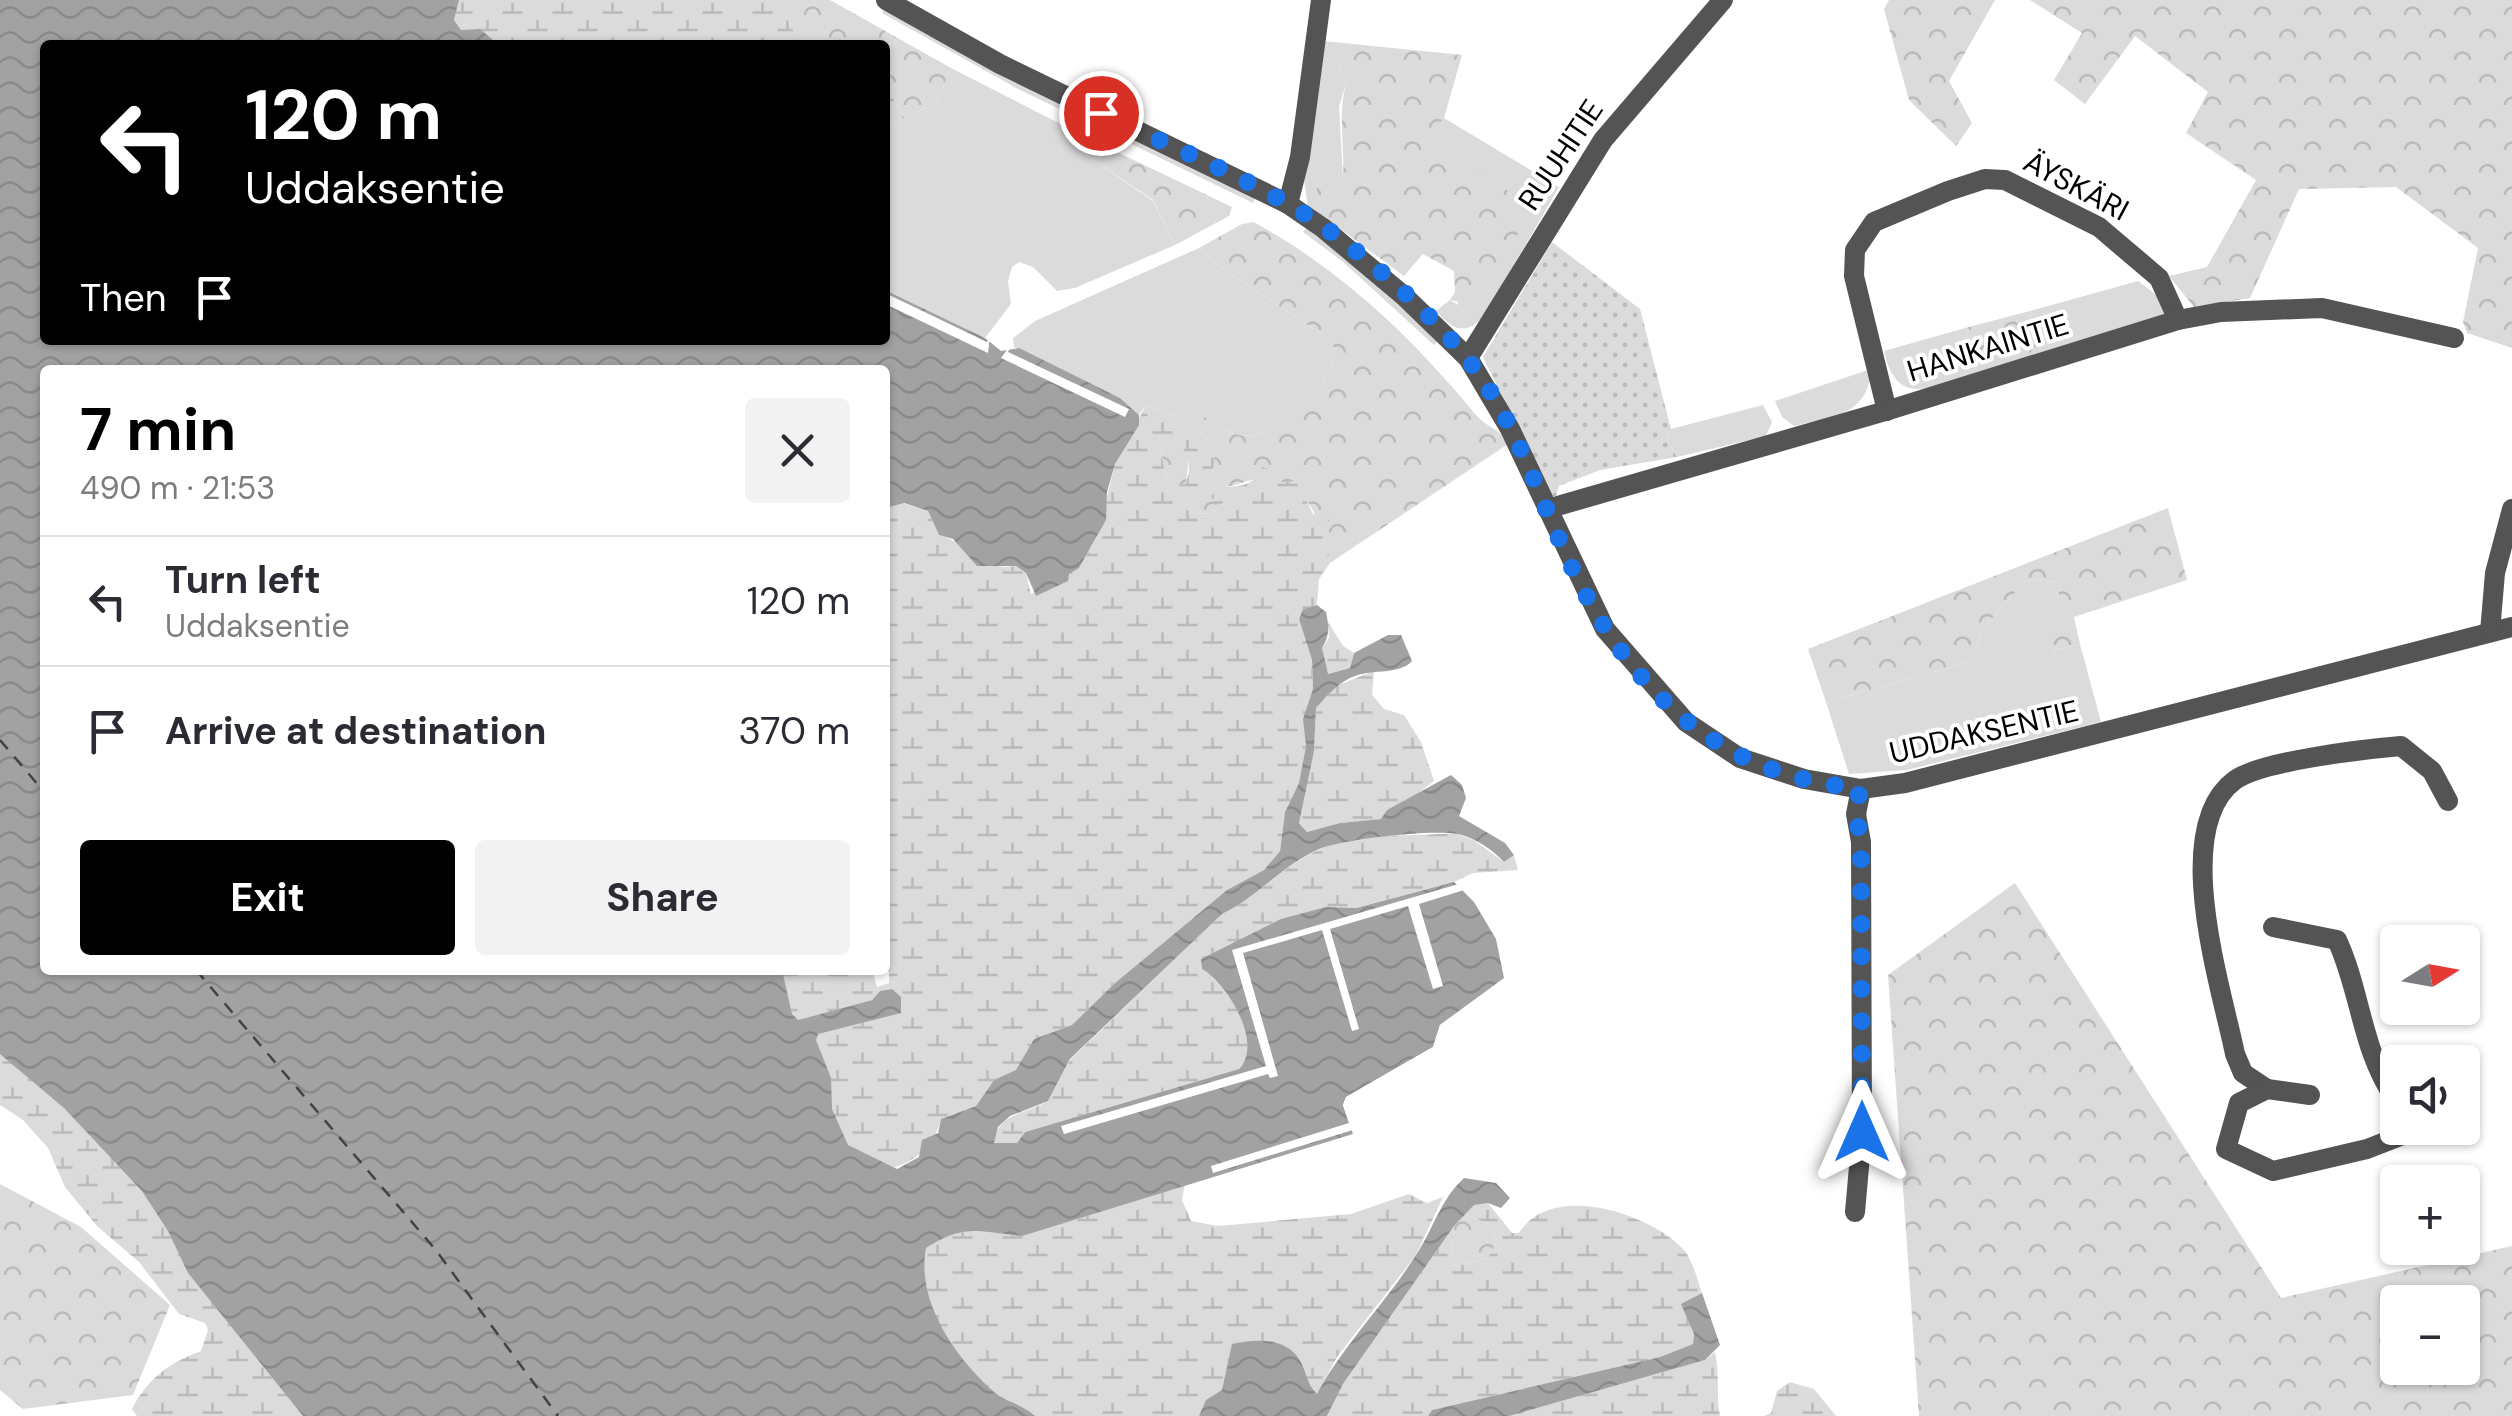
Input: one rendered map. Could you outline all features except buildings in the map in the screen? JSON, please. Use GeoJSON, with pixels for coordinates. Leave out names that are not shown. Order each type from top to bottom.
{"type":"FeatureCollection","features":[{"type":"Feature","properties":{"kind":"street"},"geometry":{"type":"LineString","coordinates":[[1288,204],[1300,157],[1321,0]]}},
{"type":"Feature","properties":{"kind":"street","name":"RUUHITIE"},"geometry":{"type":"LineString","coordinates":[[1468,358],[1603,140],[1723,0]]}},
{"type":"Feature","properties":{"kind":"street","name":"UDDAKSENTIE"},"geometry":{"type":"LineString","coordinates":[[895,3],[1000,64],[1288,204],[1365,262],[1468,358],[1497,404],[1590,602],[1616,646],[1686,722],[1740,758],[1804,779],[1860,788],[1905,783],[2512,628]]}},
{"type":"Feature","properties":{"kind":"street","name":"ÄYSKÄRI"},"geometry":{"type":"LineString","coordinates":[[1887,411],[1854,276],[1855,250],[1874,222],[1966,185],[2005,180],[2099,227],[2159,278],[2178,320]]}},
{"type":"Feature","properties":{"kind":"street","name":"HANKAINTIE"},"geometry":{"type":"LineString","coordinates":[[1548,509],[1887,411],[2178,320],[2221,312],[2322,308],[2454,338]]}},
{"type":"Feature","properties":{"kind":"street"},"geometry":{"type":"LineString","coordinates":[[2490,632],[2495,573],[2512,509]]}},
{"type":"Feature","properties":{"kind":"street"},"geometry":{"type":"LineString","coordinates":[[2310,1096],[2267,1089],[2244,1074],[2235,1054],[2199,882],[2201,844],[2220,799],[2235,780],[2294,762],[2401,746],[2432,771],[2448,801]]}},
{"type":"Feature","properties":{"kind":"street"},"geometry":{"type":"LineString","coordinates":[[1855,1212],[1862,1132],[1861,842],[1856,814],[1860,788]]}},
{"type":"Feature","properties":{"kind":"street"},"geometry":{"type":"LineString","coordinates":[[2273,927],[2337,940],[2346,960],[2374,1068],[2380,1077]]}},
{"type":"Feature","properties":{"kind":"street"},"geometry":{"type":"LineString","coordinates":[[2267,1089],[2239,1103],[2226,1149],[2273,1171],[2380,1144]]}},
{"type":"Feature","properties":{"kind":"green space"},"geometry":{"type":"Polygon","coordinates":[[[459,0],[777,0],[798,40],[463,40],[454,20],[459,0]]]}},
{"type":"Feature","properties":{"kind":"green space"},"geometry":{"type":"Polygon","coordinates":[[[777,0],[830,0],[951,68],[937,102],[905,118],[890,93],[890,40],[798,40],[777,0]]]}},
{"type":"Feature","properties":{"kind":"green space"},"geometry":{"type":"Polygon","coordinates":[[[1889,0],[1995,0],[1949,81],[1972,123],[1956,146],[1909,100],[1884,9],[1889,0]]]}},
{"type":"Feature","properties":{"kind":"green space"},"geometry":{"type":"Polygon","coordinates":[[[2030,0],[2512,0],[2512,348],[2467,333],[2463,322],[2478,248],[2396,187],[2299,189],[2250,298],[2194,307],[2169,276],[2207,267],[2256,180],[2186,133],[2208,92],[2135,36],[2085,104],[2054,80],[2082,33],[2030,0]]]}},
{"type":"Feature","properties":{"kind":"green space"},"geometry":{"type":"Polygon","coordinates":[[[885,8],[1256,196],[1253,203],[1018,89],[882,13],[885,8]]]}},
{"type":"Feature","properties":{"kind":"green space"},"geometry":{"type":"Polygon","coordinates":[[[1323,41],[1462,55],[1444,118],[1428,138],[1508,191],[1522,227],[1475,305],[1450,300],[1455,292],[1454,271],[1423,254],[1404,276],[1324,217],[1316,201],[1317,186],[1343,177],[1342,117],[1347,81],[1338,63],[1322,58],[1323,41]]]}},
{"type":"Feature","properties":{"kind":"green space"},"geometry":{"type":"Polygon","coordinates":[[[1322,58],[1338,63],[1347,81],[1339,106],[1343,178],[1317,186],[1317,201],[1324,217],[1308,208],[1304,180],[1322,58]]]}},
{"type":"Feature","properties":{"kind":"green space"},"geometry":{"type":"Polygon","coordinates":[[[951,68],[1094,141],[1086,155],[1153,201],[1175,245],[1075,288],[1057,291],[1033,267],[1019,262],[1012,267],[1008,281],[1011,304],[985,338],[890,292],[890,126],[937,102],[951,68]]]}},
{"type":"Feature","properties":{"kind":"green space"},"geometry":{"type":"Polygon","coordinates":[[[890,93],[905,118],[890,126],[890,93]]]}},
{"type":"Feature","properties":{"kind":"green space"},"geometry":{"type":"Polygon","coordinates":[[[1444,118],[1559,187],[1486,313],[1467,328],[1449,324],[1436,311],[1450,300],[1458,305],[1465,167],[1428,138],[1444,118]]]}},
{"type":"Feature","properties":{"kind":"green space"},"geometry":{"type":"Polygon","coordinates":[[[1094,141],[1232,207],[1229,216],[1175,245],[1153,200],[1086,155],[1094,141]]]}},
{"type":"Feature","properties":{"kind":"green space"},"geometry":{"type":"Polygon","coordinates":[[[1254,222],[1317,262],[1374,308],[1508,444],[1330,563],[1318,519],[1310,506],[1290,486],[1276,480],[1251,480],[1222,487],[1218,507],[1212,514],[1190,513],[1186,503],[1216,445],[1178,416],[1191,408],[1239,435],[1271,430],[1301,410],[1313,396],[1324,380],[1335,349],[1329,339],[1216,264],[1199,248],[1242,224],[1254,222]]]}},
{"type":"Feature","properties":{"kind":"green space"},"geometry":{"type":"Polygon","coordinates":[[[1307,227],[1439,339],[1434,345],[1342,261],[1303,232],[1307,227]]]}},
{"type":"Feature","properties":{"kind":"green space"},"geometry":{"type":"Polygon","coordinates":[[[1552,242],[1640,309],[1671,429],[1666,438],[1677,457],[1600,470],[1559,486],[1556,496],[1551,496],[1483,357],[1552,242]]]}},
{"type":"Feature","properties":{"kind":"green space"},"geometry":{"type":"Polygon","coordinates":[[[1199,248],[1216,264],[1329,339],[1335,349],[1324,380],[1313,396],[1301,410],[1271,430],[1239,435],[1191,409],[1178,416],[1146,405],[1139,415],[1120,398],[1014,347],[1013,338],[1035,321],[1199,248]]]}},
{"type":"Feature","properties":{"kind":"green space"},"geometry":{"type":"Polygon","coordinates":[[[2138,281],[2164,301],[2164,314],[2042,352],[2030,311],[2138,281]]]}},
{"type":"Feature","properties":{"kind":"green space"},"geometry":{"type":"Polygon","coordinates":[[[2030,311],[2042,352],[1977,373],[1965,328],[2030,311]]]}},
{"type":"Feature","properties":{"kind":"green space"},"geometry":{"type":"Polygon","coordinates":[[[1965,328],[1977,373],[1919,389],[1898,381],[1890,369],[1884,351],[1965,328]]]}},
{"type":"Feature","properties":{"kind":"green space"},"geometry":{"type":"Polygon","coordinates":[[[1871,369],[1863,396],[1856,405],[1835,416],[1794,426],[1782,417],[1775,401],[1871,369]]]}},
{"type":"Feature","properties":{"kind":"green space"},"geometry":{"type":"Polygon","coordinates":[[[1146,405],[1178,416],[1216,445],[1203,496],[1191,497],[1186,503],[1190,513],[1212,514],[1218,507],[1211,496],[1222,487],[1251,481],[1262,467],[1276,471],[1281,482],[1297,481],[1313,514],[1327,517],[1332,525],[1326,536],[1330,563],[1319,579],[1317,605],[1303,609],[1299,619],[1312,660],[1313,689],[1304,719],[1306,746],[1299,783],[1285,812],[1280,851],[1264,870],[1227,890],[1115,983],[1072,1025],[1034,1039],[1016,1071],[994,1080],[976,1106],[941,1119],[931,1141],[916,1157],[897,1167],[874,1172],[771,1081],[818,1034],[892,989],[880,991],[872,1000],[798,1020],[735,975],[873,975],[877,987],[889,983],[890,492],[895,501],[928,511],[939,535],[983,561],[1016,566],[1026,573],[1031,594],[1079,568],[1098,535],[1115,464],[1146,405]],[[1171,444],[1161,451],[1167,482],[1176,487],[1186,483],[1188,458],[1180,444],[1171,444]]]}},
{"type":"Feature","properties":{"kind":"green space"},"geometry":{"type":"Polygon","coordinates":[[[1763,405],[1772,422],[1766,436],[1677,457],[1666,438],[1671,429],[1763,405]]]}},
{"type":"Feature","properties":{"kind":"green space"},"geometry":{"type":"Polygon","coordinates":[[[1171,444],[1180,444],[1189,456],[1186,483],[1176,487],[1167,482],[1161,451],[1171,444]]]}},
{"type":"Feature","properties":{"kind":"green space"},"geometry":{"type":"Polygon","coordinates":[[[2168,508],[2187,580],[2074,617],[2080,644],[2052,651],[2060,582],[2026,580],[1985,626],[1969,662],[1826,702],[1808,649],[2168,508]]]}},
{"type":"Feature","properties":{"kind":"green space"},"geometry":{"type":"Polygon","coordinates":[[[2026,580],[2060,582],[2053,651],[2080,644],[2101,722],[1907,770],[1849,774],[1826,702],[1969,662],[1985,626],[2026,580]]]}},
{"type":"Feature","properties":{"kind":"green space"},"geometry":{"type":"Polygon","coordinates":[[[1328,622],[1343,646],[1354,653],[1350,668],[1327,674],[1322,648],[1329,638],[1328,622]]]}},
{"type":"Feature","properties":{"kind":"green space"},"geometry":{"type":"Polygon","coordinates":[[[1374,671],[1372,695],[1384,709],[1404,715],[1421,742],[1434,781],[1405,803],[1387,810],[1382,819],[1340,823],[1307,832],[1298,813],[1314,751],[1316,708],[1336,686],[1374,671]]]}},
{"type":"Feature","properties":{"kind":"green space"},"geometry":{"type":"Polygon","coordinates":[[[1455,833],[1475,841],[1504,862],[1514,855],[1518,870],[1473,873],[1454,882],[1355,908],[1326,907],[1201,959],[1202,969],[1222,987],[1240,1014],[1247,1044],[1246,1058],[1239,1069],[1025,1132],[1017,1143],[994,1144],[1000,1126],[1048,1101],[1070,1060],[1222,914],[1293,864],[1318,850],[1350,840],[1455,833]]]}},
{"type":"Feature","properties":{"kind":"green space"},"geometry":{"type":"Polygon","coordinates":[[[2015,883],[2281,1298],[2428,1265],[2480,1265],[2480,1253],[2512,1246],[2512,1416],[1919,1416],[1888,975],[2015,883]]]}},
{"type":"Feature","properties":{"kind":"green space"},"geometry":{"type":"Polygon","coordinates":[[[0,992],[349,1416],[137,1416],[132,1409],[152,1380],[169,1366],[201,1351],[208,1330],[205,1323],[179,1314],[139,1262],[97,1226],[65,1187],[48,1148],[23,1120],[0,1105],[0,992]]]}},
{"type":"Feature","properties":{"kind":"green space"},"geometry":{"type":"Polygon","coordinates":[[[1185,1183],[1182,1200],[1191,1221],[1218,1226],[1351,1214],[1409,1194],[1427,1203],[1443,1197],[1416,1255],[1337,1357],[1306,1416],[1003,1416],[979,1409],[899,1248],[932,1230],[1185,1183]]]}},
{"type":"Feature","properties":{"kind":"green space"},"geometry":{"type":"Polygon","coordinates":[[[0,1184],[81,1227],[170,1305],[133,1395],[23,1409],[0,1390],[0,1184]]]}},
{"type":"Feature","properties":{"kind":"green space"},"geometry":{"type":"Polygon","coordinates":[[[1488,1203],[1512,1233],[1519,1233],[1534,1217],[1576,1206],[1625,1215],[1668,1237],[1687,1254],[1702,1293],[1682,1304],[1694,1334],[1693,1344],[1660,1357],[1432,1410],[1428,1416],[1327,1416],[1343,1384],[1454,1226],[1451,1259],[1457,1266],[1488,1258],[1497,1241],[1489,1224],[1465,1214],[1474,1205],[1488,1203]]]}},
{"type":"Feature","properties":{"kind":"green space"},"geometry":{"type":"Polygon","coordinates":[[[1465,1214],[1489,1224],[1497,1241],[1488,1258],[1457,1266],[1451,1259],[1454,1226],[1465,1214]]]}},
{"type":"Feature","properties":{"kind":"green space"},"geometry":{"type":"Polygon","coordinates":[[[1715,1352],[1720,1416],[1509,1416],[1705,1360],[1715,1352]]]}},
{"type":"Feature","properties":{"kind":"green space"},"geometry":{"type":"Polygon","coordinates":[[[1790,1382],[1814,1389],[1836,1416],[1764,1416],[1771,1413],[1777,1391],[1790,1382]]]}},
{"type":"Feature","properties":{"kind":"water"},"geometry":{"type":"Polygon","coordinates":[[[0,0],[459,0],[454,20],[461,30],[480,29],[493,40],[40,40],[40,345],[890,345],[890,292],[985,338],[1001,351],[1019,348],[1120,398],[1139,415],[1139,425],[1115,464],[1107,492],[1106,520],[1079,568],[1069,574],[1068,581],[1036,596],[1026,573],[1016,566],[977,566],[953,539],[939,535],[928,511],[904,503],[890,507],[890,365],[40,365],[40,975],[783,975],[792,1014],[798,1020],[872,1000],[880,991],[892,989],[901,997],[901,1013],[818,1034],[816,1040],[831,1078],[832,1109],[848,1145],[897,1169],[919,1157],[922,1140],[938,1133],[941,1119],[976,1106],[994,1080],[1016,1070],[1034,1039],[1072,1025],[1115,983],[1227,890],[1264,870],[1280,851],[1285,812],[1299,783],[1306,746],[1303,719],[1313,689],[1312,660],[1299,619],[1303,609],[1317,605],[1326,612],[1328,622],[1322,648],[1328,674],[1350,668],[1354,653],[1388,635],[1401,635],[1412,661],[1400,668],[1349,679],[1316,708],[1314,751],[1299,823],[1307,832],[1340,823],[1381,819],[1387,810],[1451,775],[1462,785],[1466,798],[1459,816],[1505,843],[1514,855],[1504,862],[1471,838],[1429,833],[1319,849],[1222,914],[1070,1059],[1048,1101],[1010,1116],[998,1127],[994,1143],[1017,1143],[1025,1132],[1239,1069],[1246,1058],[1245,1030],[1222,987],[1202,969],[1201,959],[1281,919],[1326,907],[1356,908],[1454,882],[1474,902],[1496,939],[1504,978],[1440,1025],[1433,1047],[1346,1097],[1343,1105],[1353,1134],[1022,1236],[962,1232],[926,1248],[927,1288],[953,1345],[994,1392],[1035,1416],[303,1416],[188,1273],[168,1231],[142,1191],[64,1108],[0,1054],[0,0]]]}},
{"type":"Feature","properties":{"kind":"water"},"geometry":{"type":"Polygon","coordinates":[[[1464,1178],[1496,1183],[1510,1198],[1501,1208],[1488,1203],[1474,1205],[1454,1226],[1343,1384],[1327,1416],[1199,1416],[1206,1400],[1222,1390],[1232,1344],[1241,1342],[1268,1341],[1286,1347],[1299,1359],[1317,1394],[1404,1273],[1449,1196],[1464,1178]]]}},
{"type":"Feature","properties":{"kind":"water"},"geometry":{"type":"Polygon","coordinates":[[[1702,1293],[1720,1345],[1705,1360],[1509,1416],[1428,1416],[1432,1410],[1660,1357],[1693,1344],[1694,1334],[1681,1304],[1702,1293]]]}},
{"type":"Feature","properties":{"kind":"pier"},"geometry":{"type":"Polygon","coordinates":[[[890,295],[987,342],[990,336],[988,353],[890,306],[890,295]]]}},
{"type":"Feature","properties":{"kind":"pier"},"geometry":{"type":"Polygon","coordinates":[[[1012,343],[1008,352],[1129,409],[1125,417],[1001,358],[1012,343]]]}},
{"type":"Feature","properties":{"kind":"pier"},"geometry":{"type":"Polygon","coordinates":[[[1462,883],[1464,890],[1419,904],[1443,986],[1433,989],[1408,906],[1330,929],[1359,1029],[1352,1031],[1322,930],[1243,953],[1278,1076],[1270,1078],[1268,1074],[1064,1134],[1061,1126],[1266,1066],[1232,950],[1462,883]]]}},
{"type":"Feature","properties":{"kind":"pier"},"geometry":{"type":"Polygon","coordinates":[[[1509,975],[1508,982],[1444,1028],[1436,1051],[1350,1100],[1356,1129],[1213,1173],[1211,1166],[1349,1123],[1343,1105],[1346,1097],[1433,1047],[1440,1025],[1509,975]]]}},
{"type":"Feature","properties":{"kind":"ferry route"},"geometry":{"type":"LineString","coordinates":[[0,740],[40,787]]}},
{"type":"Feature","properties":{"kind":"ferry route"},"geometry":{"type":"LineString","coordinates":[[200,975],[435,1249],[558,1416]]}},
{"type":"Feature","properties":{"kind":"route"},"geometry":{"type":"LineString","coordinates":[[1101,113],[1288,204],[1385,279],[1468,358],[1510,429],[1566,556],[1606,630],[1622,653],[1686,722],[1740,758],[1771,770],[1860,788],[1856,814],[1861,842],[1862,1132]]}}]}
